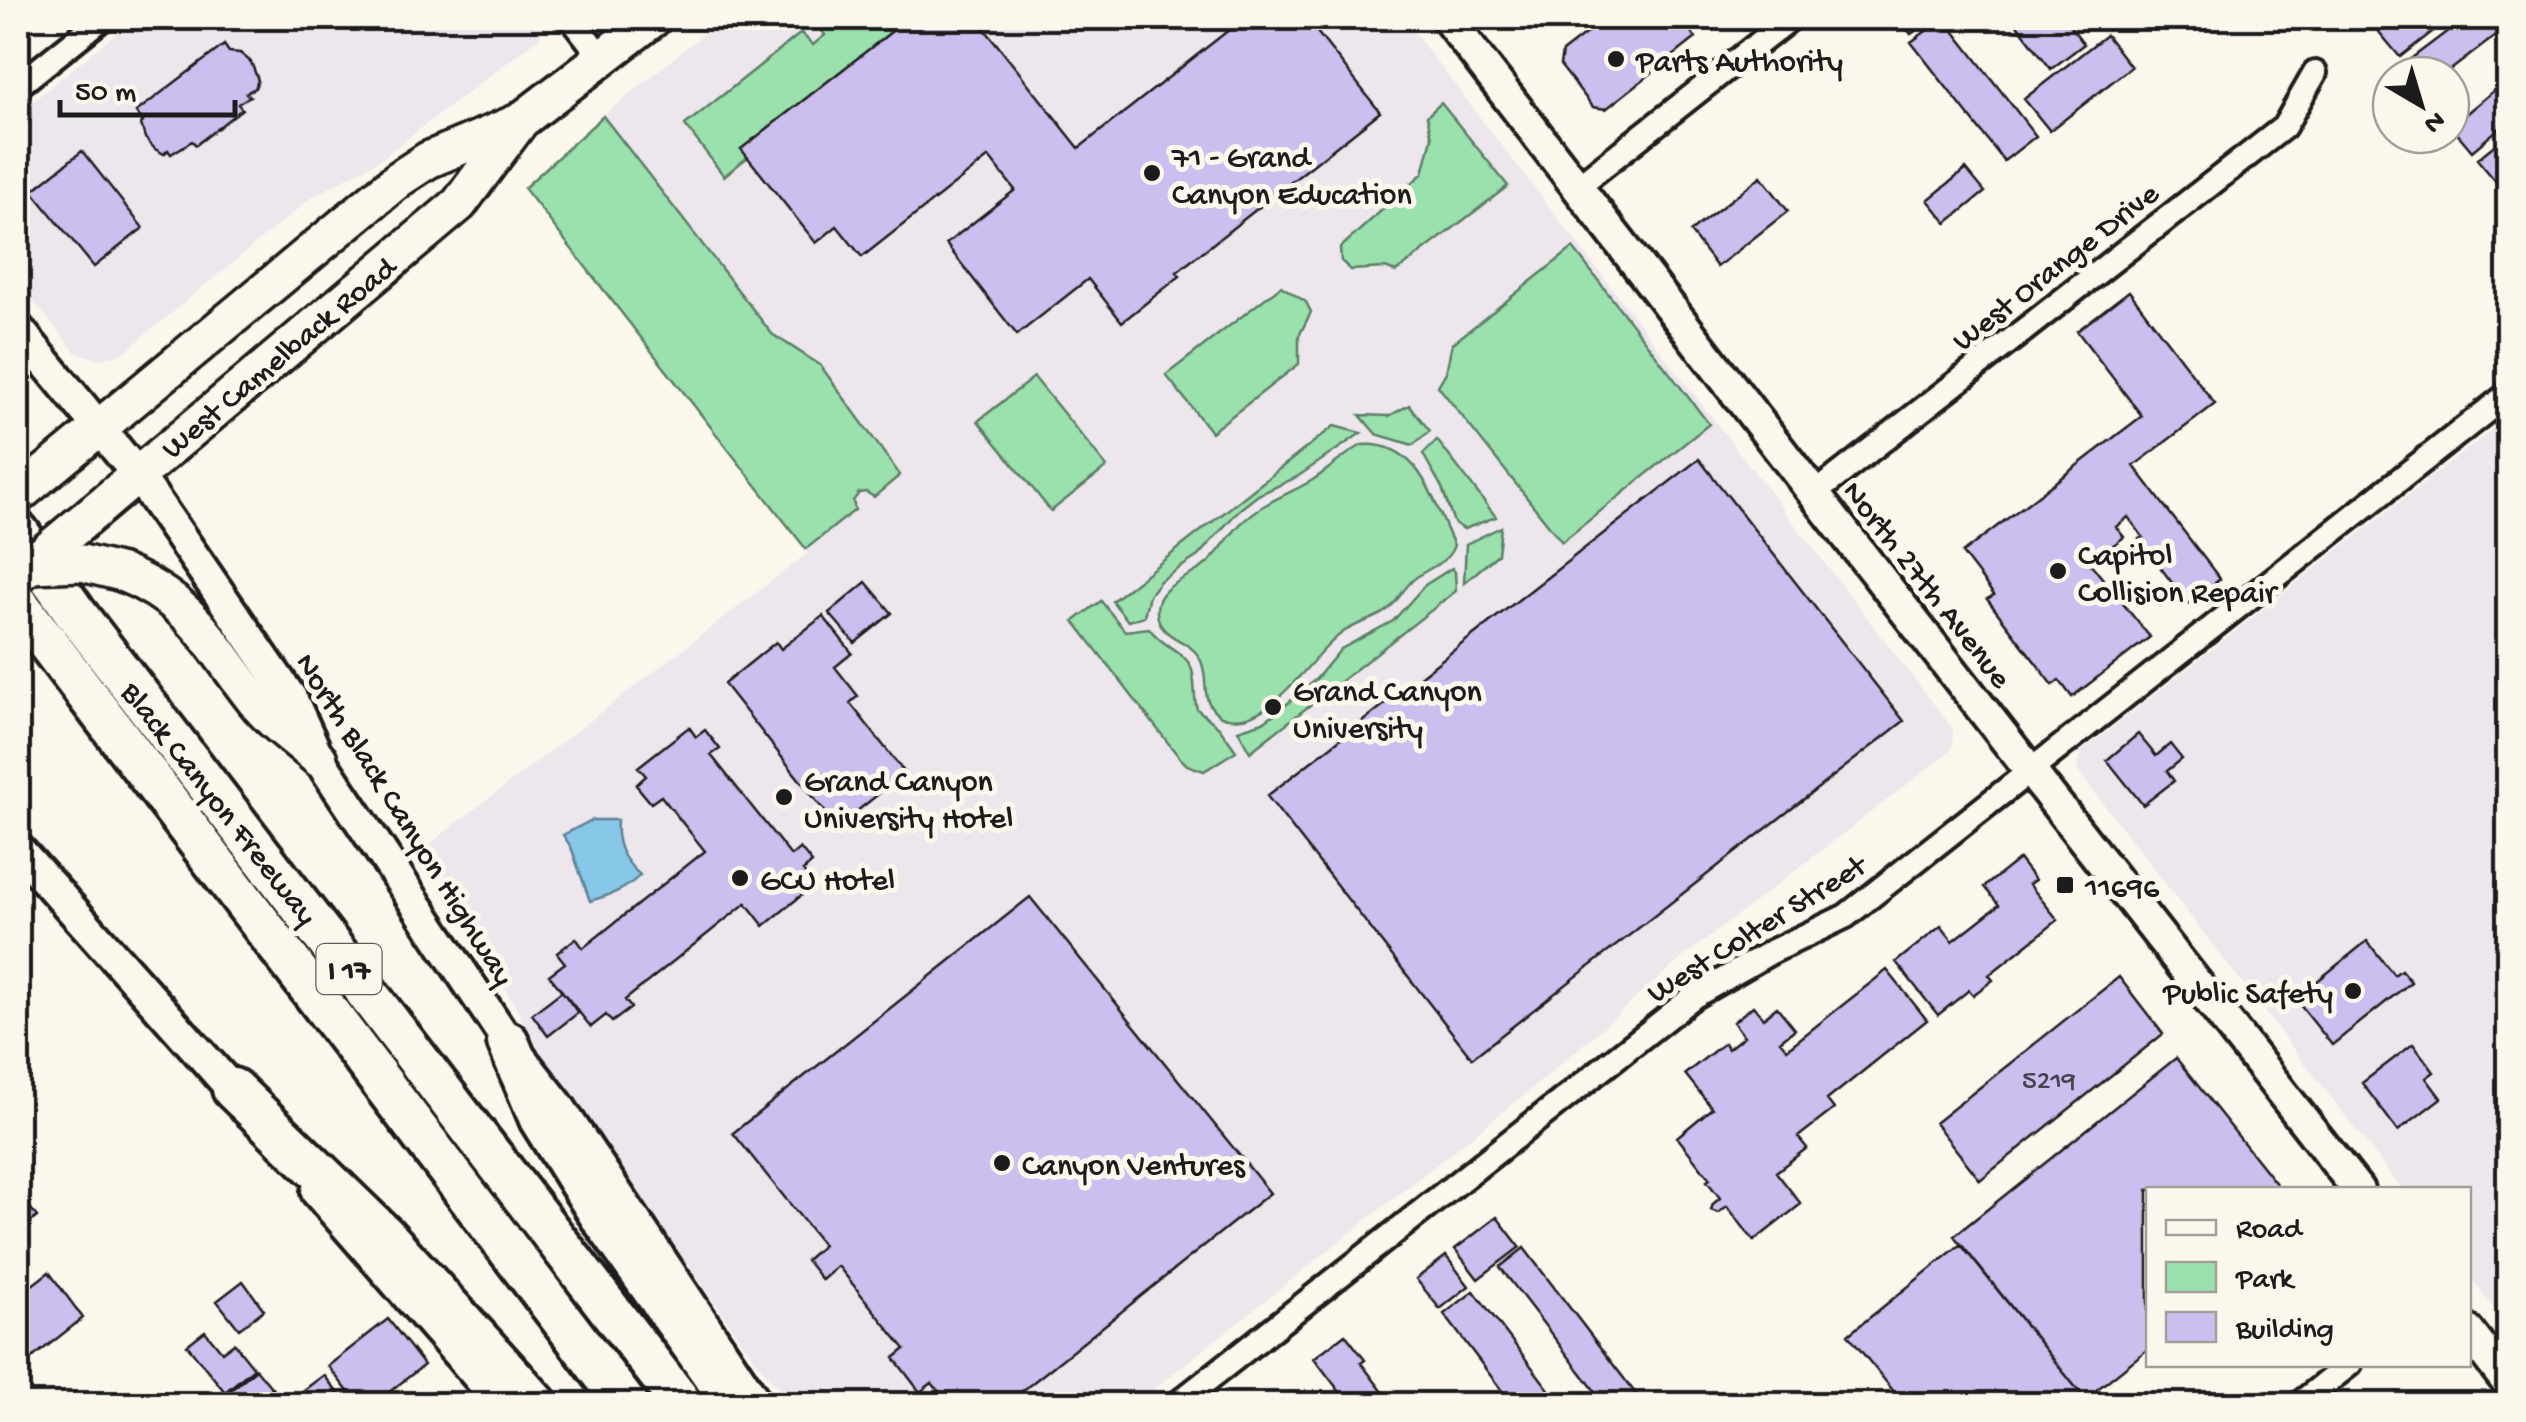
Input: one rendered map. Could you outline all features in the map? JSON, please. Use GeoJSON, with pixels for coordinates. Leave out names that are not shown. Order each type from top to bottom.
{"type":"FeatureCollection","features":[{"type":"Feature","properties":{"kind":"highway"},"geometry":{"type":"LineString","coordinates":[[19,552],[415,1097],[652,1404]]}},
{"type":"Feature","properties":{"kind":"highway","name":"Black Canyon Freeway"},"geometry":{"type":"LineString","coordinates":[[19,552],[74,611],[682,1404]]}},
{"type":"Feature","properties":{"kind":"highway"},"geometry":{"type":"LineString","coordinates":[[18,604],[626,1404]]}},
{"type":"Feature","properties":{"kind":"highway","name":"Black Canyon Freeway"},"geometry":{"type":"LineString","coordinates":[[18,646],[593,1404]]}},
{"type":"Feature","properties":{"kind":"highway"},"geometry":{"type":"LineString","coordinates":[[508,1042],[540,1119],[600,1215],[734,1404]]}},
{"type":"Feature","properties":{"kind":"highway"},"geometry":{"type":"LineString","coordinates":[[233,1089],[386,1236],[537,1404]]}},
{"type":"Feature","properties":{"kind":"main road","name":"West Camelback Road"},"geometry":{"type":"LineString","coordinates":[[18,494],[399,179],[428,160],[519,122],[654,18]]}},
{"type":"Feature","properties":{"kind":"main road","name":"North 27th Avenue"},"geometry":{"type":"LineString","coordinates":[[1447,18],[2356,1187]]}},
{"type":"Feature","properties":{"kind":"main road","name":"West Camelback Road"},"geometry":{"type":"LineString","coordinates":[[19,552],[94,511],[459,204],[519,122]]}},
{"type":"Feature","properties":{"kind":"main road","name":"North Black Canyon Highway"},"geometry":{"type":"LineString","coordinates":[[18,329],[137,474],[291,698],[319,759],[508,1042],[558,1105],[757,1404]]}},
{"type":"Feature","properties":{"kind":"main road"},"geometry":{"type":"LineString","coordinates":[[52,464],[19,552],[122,572],[168,595],[191,615],[258,704],[319,759]]}},
{"type":"Feature","properties":{"kind":"main road"},"geometry":{"type":"LineString","coordinates":[[18,850],[233,1089],[366,1252],[502,1404]]}},
{"type":"Feature","properties":{"kind":"main road"},"geometry":{"type":"LineString","coordinates":[[2471,1335],[2508,1382]]}},
{"type":"Feature","properties":{"kind":"street"},"geometry":{"type":"LineString","coordinates":[[18,86],[103,18]]}},
{"type":"Feature","properties":{"kind":"street"},"geometry":{"type":"LineString","coordinates":[[571,18],[602,58]]}},
{"type":"Feature","properties":{"kind":"street"},"geometry":{"type":"LineString","coordinates":[[1578,186],[1791,18]]}},
{"type":"Feature","properties":{"kind":"street","name":"West Orange Drive"},"geometry":{"type":"LineString","coordinates":[[1814,494],[2284,127],[2315,73]]}},
{"type":"Feature","properties":{"kind":"street","name":"West Colter Street"},"geometry":{"type":"LineString","coordinates":[[1178,1404],[1693,997],[1770,952],[1846,916],[2508,394]]}},
{"type":"Feature","properties":{"kind":"street"},"geometry":{"type":"LineString","coordinates":[[2300,1404],[2346,1367]]}},
{"type":"Feature","properties":{"kind":"shaded area"},"geometry":{"type":"Polygon","coordinates":[[[135,18],[541,18],[544,23],[540,37],[381,159],[311,198],[123,353],[101,359],[76,353],[18,283],[18,113],[135,18]]]}},
{"type":"Feature","properties":{"kind":"shaded area","name":"Grand Canyon University"},"geometry":{"type":"Polygon","coordinates":[[[723,18],[1403,18],[1953,729],[1952,747],[1944,756],[1681,959],[1540,1082],[1135,1404],[791,1404],[752,1356],[545,1061],[427,846],[808,553],[524,188],[603,116],[723,18]]]}},
{"type":"Feature","properties":{"kind":"shaded area"},"geometry":{"type":"Polygon","coordinates":[[[2508,417],[2508,1327],[2471,1278],[2471,1187],[2400,1187],[2077,770],[2081,752],[2508,417]]]}},
{"type":"Feature","properties":{"kind":"green space"},"geometry":{"type":"Polygon","coordinates":[[[828,18],[909,18],[742,149],[748,157],[724,176],[685,125],[801,33],[813,45],[825,35],[818,25],[828,18]]]}},
{"type":"Feature","properties":{"kind":"green space"},"geometry":{"type":"Polygon","coordinates":[[[1441,103],[1508,186],[1396,272],[1385,268],[1351,270],[1341,261],[1340,248],[1423,173],[1432,138],[1427,116],[1441,103]]]}},
{"type":"Feature","properties":{"kind":"green space"},"geometry":{"type":"Polygon","coordinates":[[[603,116],[772,334],[820,365],[900,475],[874,497],[859,493],[853,501],[855,510],[806,549],[524,188],[603,116]]]}},
{"type":"Feature","properties":{"kind":"green space"},"geometry":{"type":"Polygon","coordinates":[[[1573,248],[1709,424],[1562,542],[1438,386],[1446,372],[1452,344],[1573,248]]]}},
{"type":"Feature","properties":{"kind":"green space"},"geometry":{"type":"Polygon","coordinates":[[[1281,286],[1306,302],[1311,312],[1299,336],[1299,364],[1211,432],[1166,375],[1281,286]]]}},
{"type":"Feature","properties":{"kind":"green space"},"geometry":{"type":"Polygon","coordinates":[[[1034,377],[1107,467],[1051,511],[978,421],[1034,377]]]}},
{"type":"Feature","properties":{"kind":"green space"},"geometry":{"type":"Polygon","coordinates":[[[1409,405],[1430,431],[1413,445],[1376,434],[1360,415],[1389,416],[1409,405]]]}},
{"type":"Feature","properties":{"kind":"green space"},"geometry":{"type":"Polygon","coordinates":[[[1334,426],[1361,433],[1297,477],[1258,495],[1239,510],[1198,556],[1160,581],[1149,595],[1144,616],[1128,621],[1112,601],[1334,426]]]}},
{"type":"Feature","properties":{"kind":"green space"},"geometry":{"type":"Polygon","coordinates":[[[1437,440],[1496,517],[1464,529],[1454,523],[1442,488],[1423,454],[1437,440]]]}},
{"type":"Feature","properties":{"kind":"green space"},"geometry":{"type":"Polygon","coordinates":[[[1362,445],[1382,446],[1412,463],[1454,545],[1451,552],[1414,579],[1387,610],[1330,643],[1271,704],[1238,719],[1221,716],[1209,704],[1204,669],[1197,653],[1163,629],[1159,621],[1161,596],[1210,561],[1252,514],[1311,481],[1362,445]]]}},
{"type":"Feature","properties":{"kind":"green space"},"geometry":{"type":"Polygon","coordinates":[[[1501,527],[1498,554],[1464,583],[1466,544],[1501,527]]]}},
{"type":"Feature","properties":{"kind":"green space"},"geometry":{"type":"Polygon","coordinates":[[[1452,568],[1456,591],[1250,752],[1238,730],[1263,722],[1280,710],[1316,679],[1341,649],[1393,621],[1425,585],[1452,568]]]}},
{"type":"Feature","properties":{"kind":"green space"},"geometry":{"type":"Polygon","coordinates":[[[1101,601],[1125,631],[1149,628],[1188,662],[1193,672],[1197,709],[1219,727],[1236,751],[1204,771],[1187,765],[1179,757],[1074,621],[1101,601]]]}},
{"type":"Feature","properties":{"kind":"water"},"geometry":{"type":"Polygon","coordinates":[[[592,820],[617,820],[621,850],[640,875],[623,888],[590,901],[563,835],[592,820]]]}},
{"type":"Feature","properties":{"kind":"building","name":"71 - Grand Canyon Education"},"geometry":{"type":"Polygon","coordinates":[[[909,18],[976,18],[1079,148],[1244,18],[1306,18],[1380,112],[1177,272],[1180,276],[1122,322],[1088,279],[1017,335],[946,244],[1015,190],[989,157],[862,257],[837,226],[816,243],[741,149],[909,18]]]}},
{"type":"Feature","properties":{"kind":"building","name":"Parts Authority"},"geometry":{"type":"Polygon","coordinates":[[[1606,18],[1680,18],[1696,38],[1606,109],[1593,107],[1560,65],[1562,52],[1606,18]]]}},
{"type":"Feature","properties":{"kind":"building"},"geometry":{"type":"Polygon","coordinates":[[[1898,18],[1934,18],[1911,34],[1898,18]]]}},
{"type":"Feature","properties":{"kind":"building"},"geometry":{"type":"Polygon","coordinates":[[[1944,18],[2036,136],[2004,161],[1911,42],[1944,18]]]}},
{"type":"Feature","properties":{"kind":"building"},"geometry":{"type":"Polygon","coordinates":[[[2012,18],[2064,18],[2084,44],[2051,69],[2012,18]]]}},
{"type":"Feature","properties":{"kind":"building"},"geometry":{"type":"Polygon","coordinates":[[[2397,18],[2450,18],[2403,55],[2379,32],[2397,18]]]}},
{"type":"Feature","properties":{"kind":"building"},"geometry":{"type":"Polygon","coordinates":[[[2465,18],[2499,18],[2507,27],[2470,55],[2416,55],[2465,18]]]}},
{"type":"Feature","properties":{"kind":"building"},"geometry":{"type":"Polygon","coordinates":[[[2106,35],[2131,67],[2050,131],[2024,99],[2106,35]]]}},
{"type":"Feature","properties":{"kind":"building"},"geometry":{"type":"Polygon","coordinates":[[[224,45],[229,52],[240,53],[251,62],[258,80],[255,88],[246,93],[250,96],[238,104],[242,109],[196,145],[192,141],[171,154],[155,149],[145,138],[143,122],[136,112],[224,45]]]}},
{"type":"Feature","properties":{"kind":"building"},"geometry":{"type":"Polygon","coordinates":[[[2508,79],[2508,121],[2472,151],[2471,110],[2508,79]]]}},
{"type":"Feature","properties":{"kind":"building"},"geometry":{"type":"Polygon","coordinates":[[[2508,134],[2508,176],[2498,184],[2477,159],[2508,134]]]}},
{"type":"Feature","properties":{"kind":"building"},"geometry":{"type":"Polygon","coordinates":[[[82,151],[143,228],[94,267],[32,191],[82,151]]]}},
{"type":"Feature","properties":{"kind":"building"},"geometry":{"type":"Polygon","coordinates":[[[1966,169],[1985,192],[1947,223],[1928,200],[1966,169]]]}},
{"type":"Feature","properties":{"kind":"building"},"geometry":{"type":"Polygon","coordinates":[[[1761,176],[1788,211],[1717,267],[1690,232],[1761,176]]]}},
{"type":"Feature","properties":{"kind":"building"},"geometry":{"type":"Polygon","coordinates":[[[2129,291],[2215,404],[2134,466],[2220,579],[2188,604],[2139,539],[2143,537],[2128,517],[2116,527],[2124,537],[2090,563],[2150,637],[2072,697],[2059,680],[2053,685],[1987,599],[1994,595],[1962,553],[2142,416],[2077,331],[2129,291]]]}},
{"type":"Feature","properties":{"kind":"building"},"geometry":{"type":"Polygon","coordinates":[[[1699,459],[1904,721],[1472,1058],[1267,796],[1699,459]]]}},
{"type":"Feature","properties":{"kind":"building"},"geometry":{"type":"Polygon","coordinates":[[[866,582],[892,613],[855,643],[829,613],[866,582]]]}},
{"type":"Feature","properties":{"kind":"building","name":"GCU Hotel"},"geometry":{"type":"Polygon","coordinates":[[[823,616],[852,653],[835,667],[858,696],[850,703],[905,773],[837,827],[724,684],[776,642],[781,649],[823,616]]]}},
{"type":"Feature","properties":{"kind":"building","name":"GCU Hotel"},"geometry":{"type":"Polygon","coordinates":[[[689,727],[696,737],[705,730],[720,749],[711,755],[791,856],[800,848],[812,863],[803,871],[814,885],[764,926],[746,903],[625,1000],[631,1008],[612,1022],[606,1015],[591,1027],[549,975],[565,963],[557,953],[576,938],[583,948],[705,851],[661,796],[651,803],[636,785],[646,776],[638,767],[689,727]]]}},
{"type":"Feature","properties":{"kind":"building"},"geometry":{"type":"Polygon","coordinates":[[[2138,734],[2156,756],[2170,744],[2182,759],[2167,771],[2174,781],[2143,805],[2107,760],[2138,734]]]}},
{"type":"Feature","properties":{"kind":"building"},"geometry":{"type":"Polygon","coordinates":[[[2019,859],[2035,880],[2029,884],[2058,920],[1989,975],[1993,980],[1973,995],[1969,990],[1938,1015],[1896,962],[1941,926],[1953,941],[1999,905],[1984,887],[2019,859]]]}},
{"type":"Feature","properties":{"kind":"building","name":"Canyon Ventures"},"geometry":{"type":"Polygon","coordinates":[[[1030,897],[1270,1193],[1006,1404],[949,1404],[932,1383],[920,1392],[894,1358],[905,1349],[838,1266],[822,1280],[806,1260],[823,1245],[733,1133],[1030,897]]]}},
{"type":"Feature","properties":{"kind":"building","name":"Public Safety"},"geometry":{"type":"Polygon","coordinates":[[[2367,941],[2394,975],[2401,970],[2411,982],[2332,1045],[2295,999],[2367,941]]]}},
{"type":"Feature","properties":{"kind":"building"},"geometry":{"type":"Polygon","coordinates":[[[1887,970],[1927,1020],[1827,1100],[1834,1109],[1798,1137],[1807,1148],[1776,1172],[1801,1204],[1754,1241],[1727,1206],[1718,1213],[1711,1210],[1720,1198],[1677,1137],[1712,1108],[1685,1074],[1724,1043],[1728,1049],[1744,1036],[1733,1022],[1753,1006],[1763,1018],[1777,1007],[1795,1029],[1780,1041],[1787,1049],[1887,970]]]}},
{"type":"Feature","properties":{"kind":"building"},"geometry":{"type":"Polygon","coordinates":[[[2119,977],[2163,1034],[1980,1180],[1935,1123],[2119,977]]]}},
{"type":"Feature","properties":{"kind":"building"},"geometry":{"type":"Polygon","coordinates":[[[562,991],[578,1013],[548,1036],[532,1014],[562,991]]]}},
{"type":"Feature","properties":{"kind":"building","name":"Public Safety"},"geometry":{"type":"Polygon","coordinates":[[[2413,1044],[2434,1072],[2426,1078],[2441,1098],[2398,1131],[2362,1083],[2413,1044]]]}},
{"type":"Feature","properties":{"kind":"building"},"geometry":{"type":"Polygon","coordinates":[[[2176,1058],[2279,1187],[2146,1187],[2146,1351],[2085,1399],[1954,1236],[2176,1058]]]}},
{"type":"Feature","properties":{"kind":"building"},"geometry":{"type":"Polygon","coordinates":[[[18,1191],[37,1217],[18,1232],[18,1191]]]}},
{"type":"Feature","properties":{"kind":"building"},"geometry":{"type":"Polygon","coordinates":[[[1497,1217],[1520,1247],[1478,1279],[1455,1249],[1497,1217]]]}},
{"type":"Feature","properties":{"kind":"building"},"geometry":{"type":"Polygon","coordinates":[[[1961,1244],[2089,1404],[1904,1404],[1848,1335],[1961,1244]]]}},
{"type":"Feature","properties":{"kind":"building"},"geometry":{"type":"Polygon","coordinates":[[[1524,1248],[1642,1402],[1605,1404],[1500,1267],[1524,1248]]]}},
{"type":"Feature","properties":{"kind":"building"},"geometry":{"type":"Polygon","coordinates":[[[1446,1256],[1469,1286],[1440,1309],[1416,1279],[1446,1256]]]}},
{"type":"Feature","properties":{"kind":"building"},"geometry":{"type":"Polygon","coordinates":[[[49,1272],[83,1318],[18,1369],[18,1296],[49,1272]]]}},
{"type":"Feature","properties":{"kind":"building"},"geometry":{"type":"Polygon","coordinates":[[[243,1281],[264,1310],[239,1329],[217,1301],[243,1281]]]}},
{"type":"Feature","properties":{"kind":"building"},"geometry":{"type":"Polygon","coordinates":[[[1474,1291],[1560,1404],[1512,1404],[1444,1314],[1474,1291]]]}},
{"type":"Feature","properties":{"kind":"building"},"geometry":{"type":"Polygon","coordinates":[[[388,1319],[424,1365],[374,1404],[358,1404],[328,1366],[388,1319]]]}},
{"type":"Feature","properties":{"kind":"building"},"geometry":{"type":"Polygon","coordinates":[[[205,1331],[222,1352],[234,1343],[254,1368],[225,1392],[187,1345],[205,1331]]]}},
{"type":"Feature","properties":{"kind":"building"},"geometry":{"type":"Polygon","coordinates":[[[1345,1334],[1392,1404],[1349,1404],[1314,1358],[1345,1334]]]}},
{"type":"Feature","properties":{"kind":"building"},"geometry":{"type":"Polygon","coordinates":[[[256,1369],[276,1393],[262,1404],[243,1404],[231,1390],[256,1369]]]}},
{"type":"Feature","properties":{"kind":"building"},"geometry":{"type":"Polygon","coordinates":[[[324,1375],[346,1404],[285,1404],[324,1375]]]}},
{"type":"Feature","properties":{"kind":"place","name":"Parts Authority"},"geometry":{"type":"Point","coordinates":[1616,59]}},
{"type":"Feature","properties":{"kind":"place","name":"71 - Grand Canyon Education"},"geometry":{"type":"Point","coordinates":[1152,173]}},
{"type":"Feature","properties":{"kind":"place","name":"Capitol Collision Repair"},"geometry":{"type":"Point","coordinates":[2058,571]}},
{"type":"Feature","properties":{"kind":"place","name":"Grand Canyon University"},"geometry":{"type":"Point","coordinates":[1273,707]}},
{"type":"Feature","properties":{"kind":"place","name":"Grand Canyon University Hotel"},"geometry":{"type":"Point","coordinates":[784,797]}},
{"type":"Feature","properties":{"kind":"place","name":"GCU Hotel"},"geometry":{"type":"Point","coordinates":[740,878]}},
{"type":"Feature","properties":{"kind":"place","name":"11696"},"geometry":{"type":"Point","coordinates":[2065,885]}},
{"type":"Feature","properties":{"kind":"place","name":"Public Safety"},"geometry":{"type":"Point","coordinates":[2353,991]}},
{"type":"Feature","properties":{"kind":"place","name":"Canyon Ventures"},"geometry":{"type":"Point","coordinates":[1002,1163]}}]}
